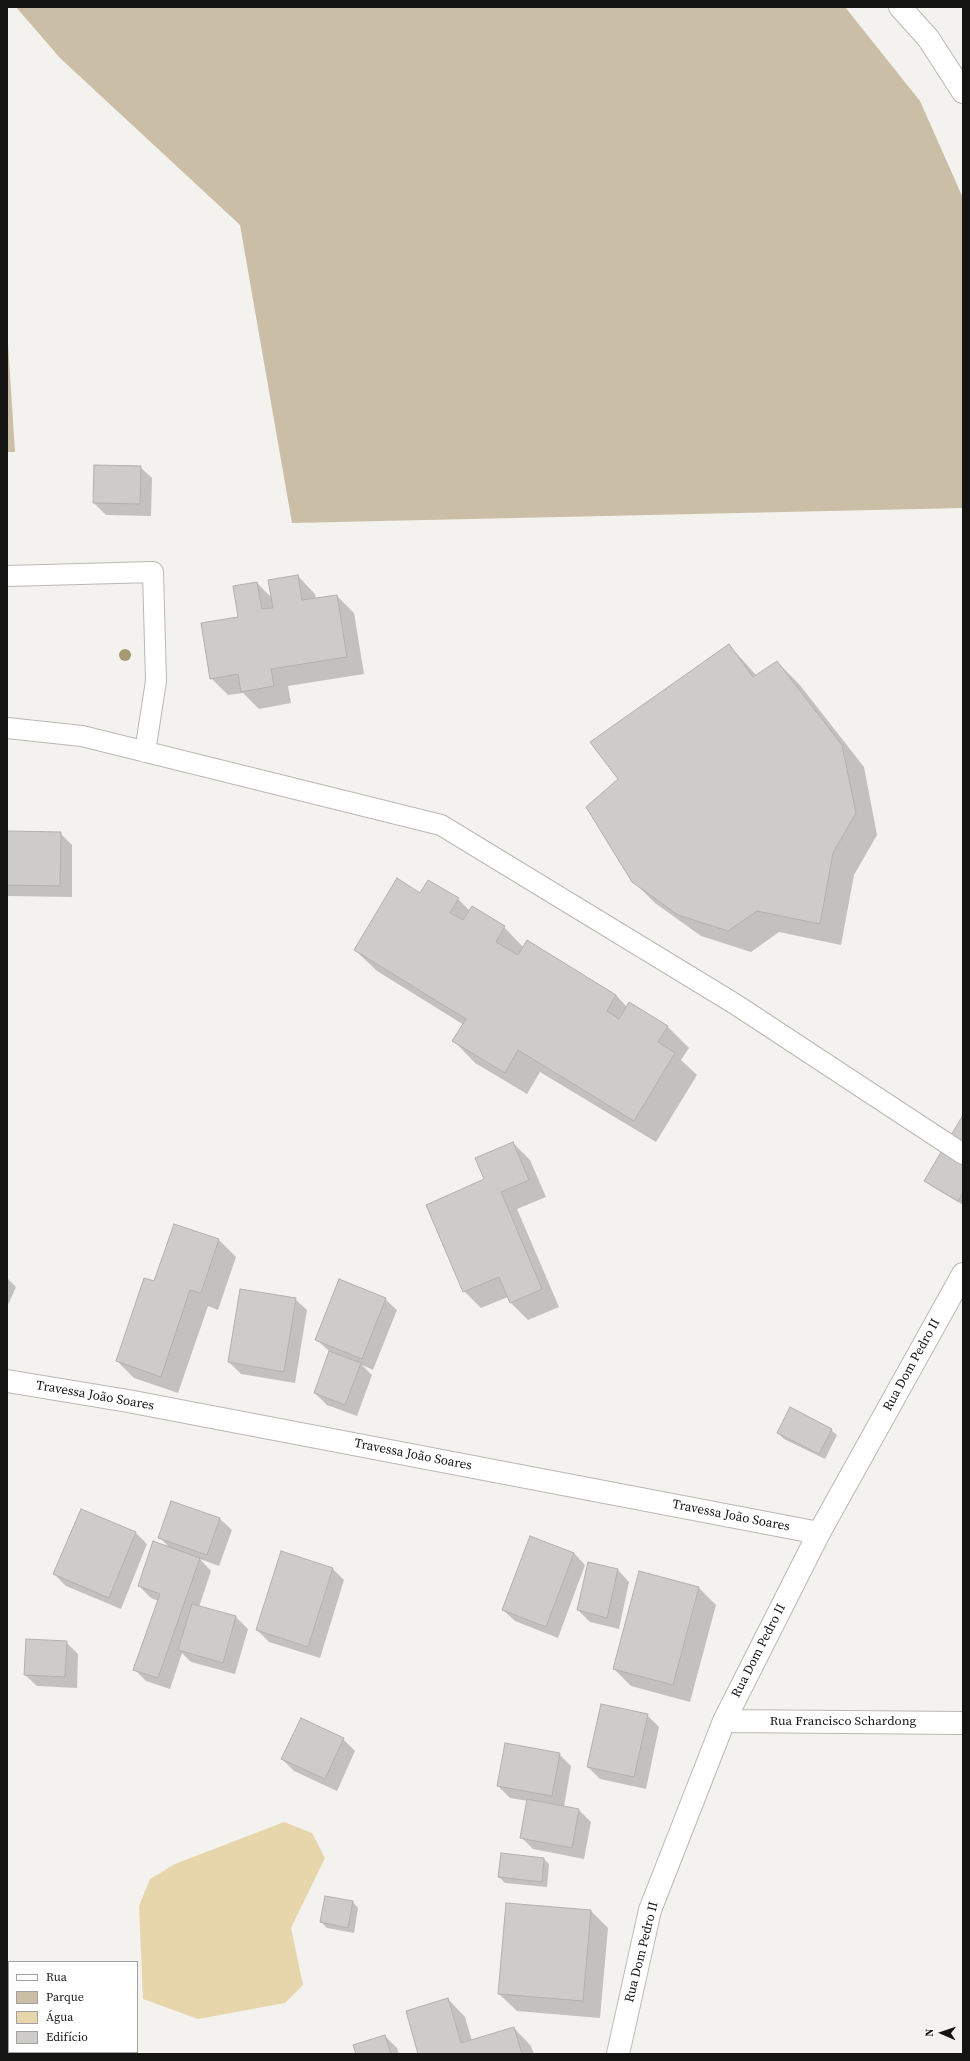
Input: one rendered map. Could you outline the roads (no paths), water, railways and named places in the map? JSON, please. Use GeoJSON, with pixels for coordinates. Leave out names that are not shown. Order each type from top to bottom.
{"type":"FeatureCollection","features":[{"type":"Feature","properties":{"kind":"street"},"geometry":{"type":"LineString","coordinates":[[900,7],[928,38],[963,92]]}},
{"type":"Feature","properties":{"kind":"street","name":"Rua Dom Pedro II"},"geometry":{"type":"LineString","coordinates":[[618,2054],[650,1910],[724,1721],[819,1532],[963,1274]]}},
{"type":"Feature","properties":{"kind":"street","name":"Travessa João Soares"},"geometry":{"type":"LineString","coordinates":[[7,1380],[128,1401],[819,1532]]}},
{"type":"Feature","properties":{"kind":"street","name":"Rua Francisco Schardong"},"geometry":{"type":"LineString","coordinates":[[724,1721],[963,1723]]}},
{"type":"Feature","properties":{"kind":"lane"},"geometry":{"type":"LineString","coordinates":[[7,576],[153,572],[156,681],[145,752]]}},
{"type":"Feature","properties":{"kind":"lane"},"geometry":{"type":"LineString","coordinates":[[7,728],[82,736],[441,825],[735,1004],[963,1154]]}},
{"type":"Feature","properties":{"kind":"water"},"geometry":{"type":"Polygon","coordinates":[[[284,1822],[312,1833],[325,1858],[291,1928],[303,1985],[285,2003],[198,2019],[143,1999],[139,1906],[150,1879],[175,1864],[284,1822]]]}}]}
